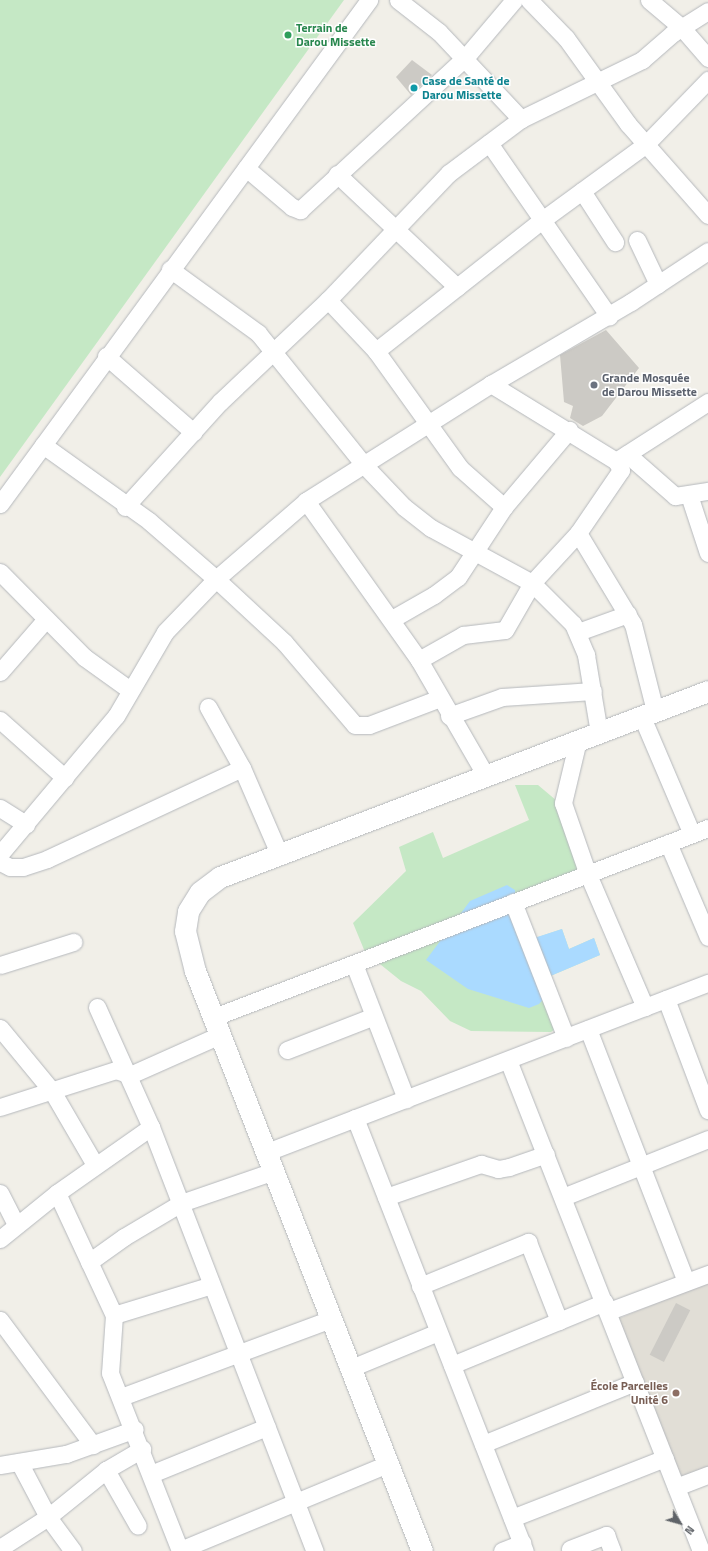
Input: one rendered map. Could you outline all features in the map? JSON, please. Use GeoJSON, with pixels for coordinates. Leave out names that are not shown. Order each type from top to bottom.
{"type":"FeatureCollection","features":[{"type":"Feature","properties":{"kind":"street"},"geometry":{"type":"LineString","coordinates":[[0,504],[170,268],[246,168],[369,0]]}},
{"type":"Feature","properties":{"kind":"street"},"geometry":{"type":"LineString","coordinates":[[398,0],[439,32],[521,119]]}},
{"type":"Feature","properties":{"kind":"street"},"geometry":{"type":"LineString","coordinates":[[246,168],[298,210],[465,58],[514,0]]}},
{"type":"Feature","properties":{"kind":"street"},"geometry":{"type":"LineString","coordinates":[[529,0],[566,38],[596,82],[645,145],[708,216]]}},
{"type":"Feature","properties":{"kind":"street"},"geometry":{"type":"LineString","coordinates":[[649,0],[682,28],[708,58]]}},
{"type":"Feature","properties":{"kind":"street"},"geometry":{"type":"LineString","coordinates":[[125,506],[272,349],[328,300],[449,172],[521,119],[642,60],[682,28],[708,11]]}},
{"type":"Feature","properties":{"kind":"street"},"geometry":{"type":"LineString","coordinates":[[376,351],[542,220],[645,145],[708,80]]}},
{"type":"Feature","properties":{"kind":"street"},"geometry":{"type":"LineString","coordinates":[[489,143],[609,316]]}},
{"type":"Feature","properties":{"kind":"street"},"geometry":{"type":"LineString","coordinates":[[337,174],[394,231],[457,287]]}},
{"type":"Feature","properties":{"kind":"street"},"geometry":{"type":"LineString","coordinates":[[582,192],[615,242]]}},
{"type":"Feature","properties":{"kind":"street"},"geometry":{"type":"LineString","coordinates":[[637,240],[658,284]]}},
{"type":"Feature","properties":{"kind":"street"},"geometry":{"type":"LineString","coordinates":[[0,854],[116,716],[165,632],[216,579],[306,501],[491,384],[609,316],[708,251]]}},
{"type":"Feature","properties":{"kind":"street"},"geometry":{"type":"LineString","coordinates":[[170,268],[204,296],[244,321],[272,349],[364,464],[404,507],[426,524],[532,583],[578,632],[593,691],[599,733]]}},
{"type":"Feature","properties":{"kind":"street"},"geometry":{"type":"LineString","coordinates":[[328,300],[376,351],[460,468],[504,507]]}},
{"type":"Feature","properties":{"kind":"street"},"geometry":{"type":"LineString","coordinates":[[106,356],[193,432]]}},
{"type":"Feature","properties":{"kind":"street"},"geometry":{"type":"LineString","coordinates":[[491,384],[568,430],[621,458],[673,494],[689,495],[708,491]]}},
{"type":"Feature","properties":{"kind":"street"},"geometry":{"type":"LineString","coordinates":[[621,458],[708,402]]}},
{"type":"Feature","properties":{"kind":"street"},"geometry":{"type":"LineString","coordinates":[[392,619],[449,585],[504,507],[568,430]]}},
{"type":"Feature","properties":{"kind":"street"},"geometry":{"type":"LineString","coordinates":[[43,445],[125,506],[149,521],[216,579],[284,642],[354,725],[368,725],[440,698]]}},
{"type":"Feature","properties":{"kind":"street"},"geometry":{"type":"LineString","coordinates":[[419,660],[463,635],[505,630],[532,583],[578,533],[621,472],[621,458]]}},
{"type":"Feature","properties":{"kind":"street"},"geometry":{"type":"LineString","coordinates":[[689,495],[708,553]]}},
{"type":"Feature","properties":{"kind":"street"},"geometry":{"type":"LineString","coordinates":[[306,501],[392,619],[419,660],[449,716],[486,776]]}},
{"type":"Feature","properties":{"kind":"street"},"geometry":{"type":"LineString","coordinates":[[578,533],[633,624],[648,714],[692,834]]}},
{"type":"Feature","properties":{"kind":"street"},"geometry":{"type":"LineString","coordinates":[[0,572],[84,657],[130,690]]}},
{"type":"Feature","properties":{"kind":"street"},"geometry":{"type":"LineString","coordinates":[[578,632],[628,614]]}},
{"type":"Feature","properties":{"kind":"street"},"geometry":{"type":"LineString","coordinates":[[0,672],[46,619]]}},
{"type":"Feature","properties":{"kind":"street"},"geometry":{"type":"LineString","coordinates":[[449,716],[502,697],[593,691]]}},
{"type":"Feature","properties":{"kind":"street"},"geometry":{"type":"LineString","coordinates":[[422,1551],[217,1026],[188,947],[185,924],[188,911],[200,892],[210,882],[708,691]]}},
{"type":"Feature","properties":{"kind":"street"},"geometry":{"type":"LineString","coordinates":[[208,707],[242,768],[280,856]]}},
{"type":"Feature","properties":{"kind":"street"},"geometry":{"type":"LineString","coordinates":[[0,720],[65,778]]}},
{"type":"Feature","properties":{"kind":"street"},"geometry":{"type":"LineString","coordinates":[[578,740],[563,803],[587,872],[645,1007]]}},
{"type":"Feature","properties":{"kind":"street"},"geometry":{"type":"LineString","coordinates":[[0,862],[10,867],[23,867],[47,859],[242,768]]}},
{"type":"Feature","properties":{"kind":"street"},"geometry":{"type":"LineString","coordinates":[[0,808],[26,824]]}},
{"type":"Feature","properties":{"kind":"street"},"geometry":{"type":"LineString","coordinates":[[0,1107],[116,1070],[130,1075],[217,1026],[354,964],[587,872],[708,828]]}},
{"type":"Feature","properties":{"kind":"street"},"geometry":{"type":"LineString","coordinates":[[668,843],[704,916],[708,937]]}},
{"type":"Feature","properties":{"kind":"street"},"geometry":{"type":"LineString","coordinates":[[513,902],[566,1038]]}},
{"type":"Feature","properties":{"kind":"street"},"geometry":{"type":"LineString","coordinates":[[0,965],[73,942]]}},
{"type":"Feature","properties":{"kind":"street"},"geometry":{"type":"LineString","coordinates":[[354,964],[406,1099]]}},
{"type":"Feature","properties":{"kind":"street"},"geometry":{"type":"LineString","coordinates":[[89,1262],[124,1237],[181,1203],[271,1161],[354,1118],[708,983]]}},
{"type":"Feature","properties":{"kind":"street"},"geometry":{"type":"LineString","coordinates":[[666,999],[702,1077],[708,1110]]}},
{"type":"Feature","properties":{"kind":"street"},"geometry":{"type":"LineString","coordinates":[[97,1007],[130,1075],[151,1127],[315,1551]]}},
{"type":"Feature","properties":{"kind":"street"},"geometry":{"type":"LineString","coordinates":[[287,1050],[374,1016]]}},
{"type":"Feature","properties":{"kind":"street"},"geometry":{"type":"LineString","coordinates":[[0,1028],[52,1091],[95,1165]]}},
{"type":"Feature","properties":{"kind":"street"},"geometry":{"type":"LineString","coordinates":[[588,1029],[686,1282]]}},
{"type":"Feature","properties":{"kind":"street"},"geometry":{"type":"LineString","coordinates":[[508,1060],[607,1306],[701,1551]]}},
{"type":"Feature","properties":{"kind":"street"},"geometry":{"type":"LineString","coordinates":[[354,1118],[523,1547],[502,1551]]}},
{"type":"Feature","properties":{"kind":"street"},"geometry":{"type":"LineString","coordinates":[[0,1238],[95,1165],[151,1127]]}},
{"type":"Feature","properties":{"kind":"street"},"geometry":{"type":"LineString","coordinates":[[563,1197],[708,1139]]}},
{"type":"Feature","properties":{"kind":"street"},"geometry":{"type":"LineString","coordinates":[[386,1197],[481,1164],[498,1169],[509,1167],[546,1154]]}},
{"type":"Feature","properties":{"kind":"street"},"geometry":{"type":"LineString","coordinates":[[0,1193],[16,1225]]}},
{"type":"Feature","properties":{"kind":"street"},"geometry":{"type":"LineString","coordinates":[[57,1193],[114,1315],[109,1363],[180,1551],[388,1464]]}},
{"type":"Feature","properties":{"kind":"street"},"geometry":{"type":"LineString","coordinates":[[420,1286],[528,1242],[559,1321]]}},
{"type":"Feature","properties":{"kind":"street"},"geometry":{"type":"LineString","coordinates":[[452,1365],[559,1321],[708,1274]]}},
{"type":"Feature","properties":{"kind":"street"},"geometry":{"type":"LineString","coordinates":[[114,1315],[212,1285]]}},
{"type":"Feature","properties":{"kind":"street"},"geometry":{"type":"LineString","coordinates":[[121,1397],[332,1319]]}},
{"type":"Feature","properties":{"kind":"street"},"geometry":{"type":"LineString","coordinates":[[0,1320],[93,1444]]}},
{"type":"Feature","properties":{"kind":"street"},"geometry":{"type":"LineString","coordinates":[[351,1368],[438,1332]]}},
{"type":"Feature","properties":{"kind":"street"},"geometry":{"type":"LineString","coordinates":[[483,1444],[635,1382]]}},
{"type":"Feature","properties":{"kind":"street"},"geometry":{"type":"LineString","coordinates":[[151,1474],[267,1427]]}},
{"type":"Feature","properties":{"kind":"street"},"geometry":{"type":"LineString","coordinates":[[0,1465],[66,1454],[135,1429]]}},
{"type":"Feature","properties":{"kind":"street"},"geometry":{"type":"LineString","coordinates":[[0,1548],[48,1517],[106,1470],[142,1449]]}},
{"type":"Feature","properties":{"kind":"street"},"geometry":{"type":"LineString","coordinates":[[512,1518],[665,1458]]}},
{"type":"Feature","properties":{"kind":"street"},"geometry":{"type":"LineString","coordinates":[[19,1462],[48,1517],[73,1551]]}},
{"type":"Feature","properties":{"kind":"street"},"geometry":{"type":"LineString","coordinates":[[106,1470],[138,1526]]}},
{"type":"Feature","properties":{"kind":"street"},"geometry":{"type":"LineString","coordinates":[[676,1487],[708,1475]]}},
{"type":"Feature","properties":{"kind":"street"},"geometry":{"type":"LineString","coordinates":[[570,1549],[606,1535],[612,1551]]}},
{"type":"Feature","properties":{"kind":"shaded area","name":"École Parcelles Unité 6"},"geometry":{"type":"Polygon","coordinates":[[[708,1282],[708,1467],[679,1479],[615,1320],[708,1282]]]}},
{"type":"Feature","properties":{"kind":"green space"},"geometry":{"type":"Polygon","coordinates":[[[0,0],[344,0],[0,477],[0,0]]]}},
{"type":"Feature","properties":{"kind":"green space"},"geometry":{"type":"Polygon","coordinates":[[[515,785],[538,785],[557,801],[584,882],[516,906],[529,940],[562,929],[569,949],[594,938],[600,955],[548,977],[564,1023],[551,1032],[471,1031],[450,1021],[421,991],[401,981],[365,952],[353,923],[406,871],[399,847],[433,832],[443,858],[529,820],[515,785]]]}},
{"type":"Feature","properties":{"kind":"water"},"geometry":{"type":"Polygon","coordinates":[[[507,885],[515,890],[516,906],[528,940],[562,929],[569,949],[594,938],[600,955],[548,977],[552,990],[539,1004],[529,1008],[468,989],[426,960],[470,901],[507,885]]]}},
{"type":"Feature","properties":{"kind":"building","name":"Case de Santé de Darou Missette"},"geometry":{"type":"Polygon","coordinates":[[[412,60],[432,75],[411,95],[396,77],[412,60]]]}},
{"type":"Feature","properties":{"kind":"building","name":"Grande Mosquée de Darou Missette"},"geometry":{"type":"Polygon","coordinates":[[[606,330],[639,368],[602,416],[583,426],[570,418],[573,406],[564,402],[560,355],[606,330]]]}},
{"type":"Feature","properties":{"kind":"building"},"geometry":{"type":"Polygon","coordinates":[[[676,1303],[690,1310],[664,1362],[650,1355],[676,1303]]]}},
{"type":"Feature","properties":{"kind":"place","name":"Terrain de Darou Missette"},"geometry":{"type":"Point","coordinates":[288,35]}},
{"type":"Feature","properties":{"kind":"place","name":"Case de Santé de Darou Missette"},"geometry":{"type":"Point","coordinates":[414,88]}},
{"type":"Feature","properties":{"kind":"place","name":"Grande Mosquée de Darou Missette"},"geometry":{"type":"Point","coordinates":[594,385]}},
{"type":"Feature","properties":{"kind":"place","name":"École Parcelles Unité 6"},"geometry":{"type":"Point","coordinates":[676,1393]}}]}
